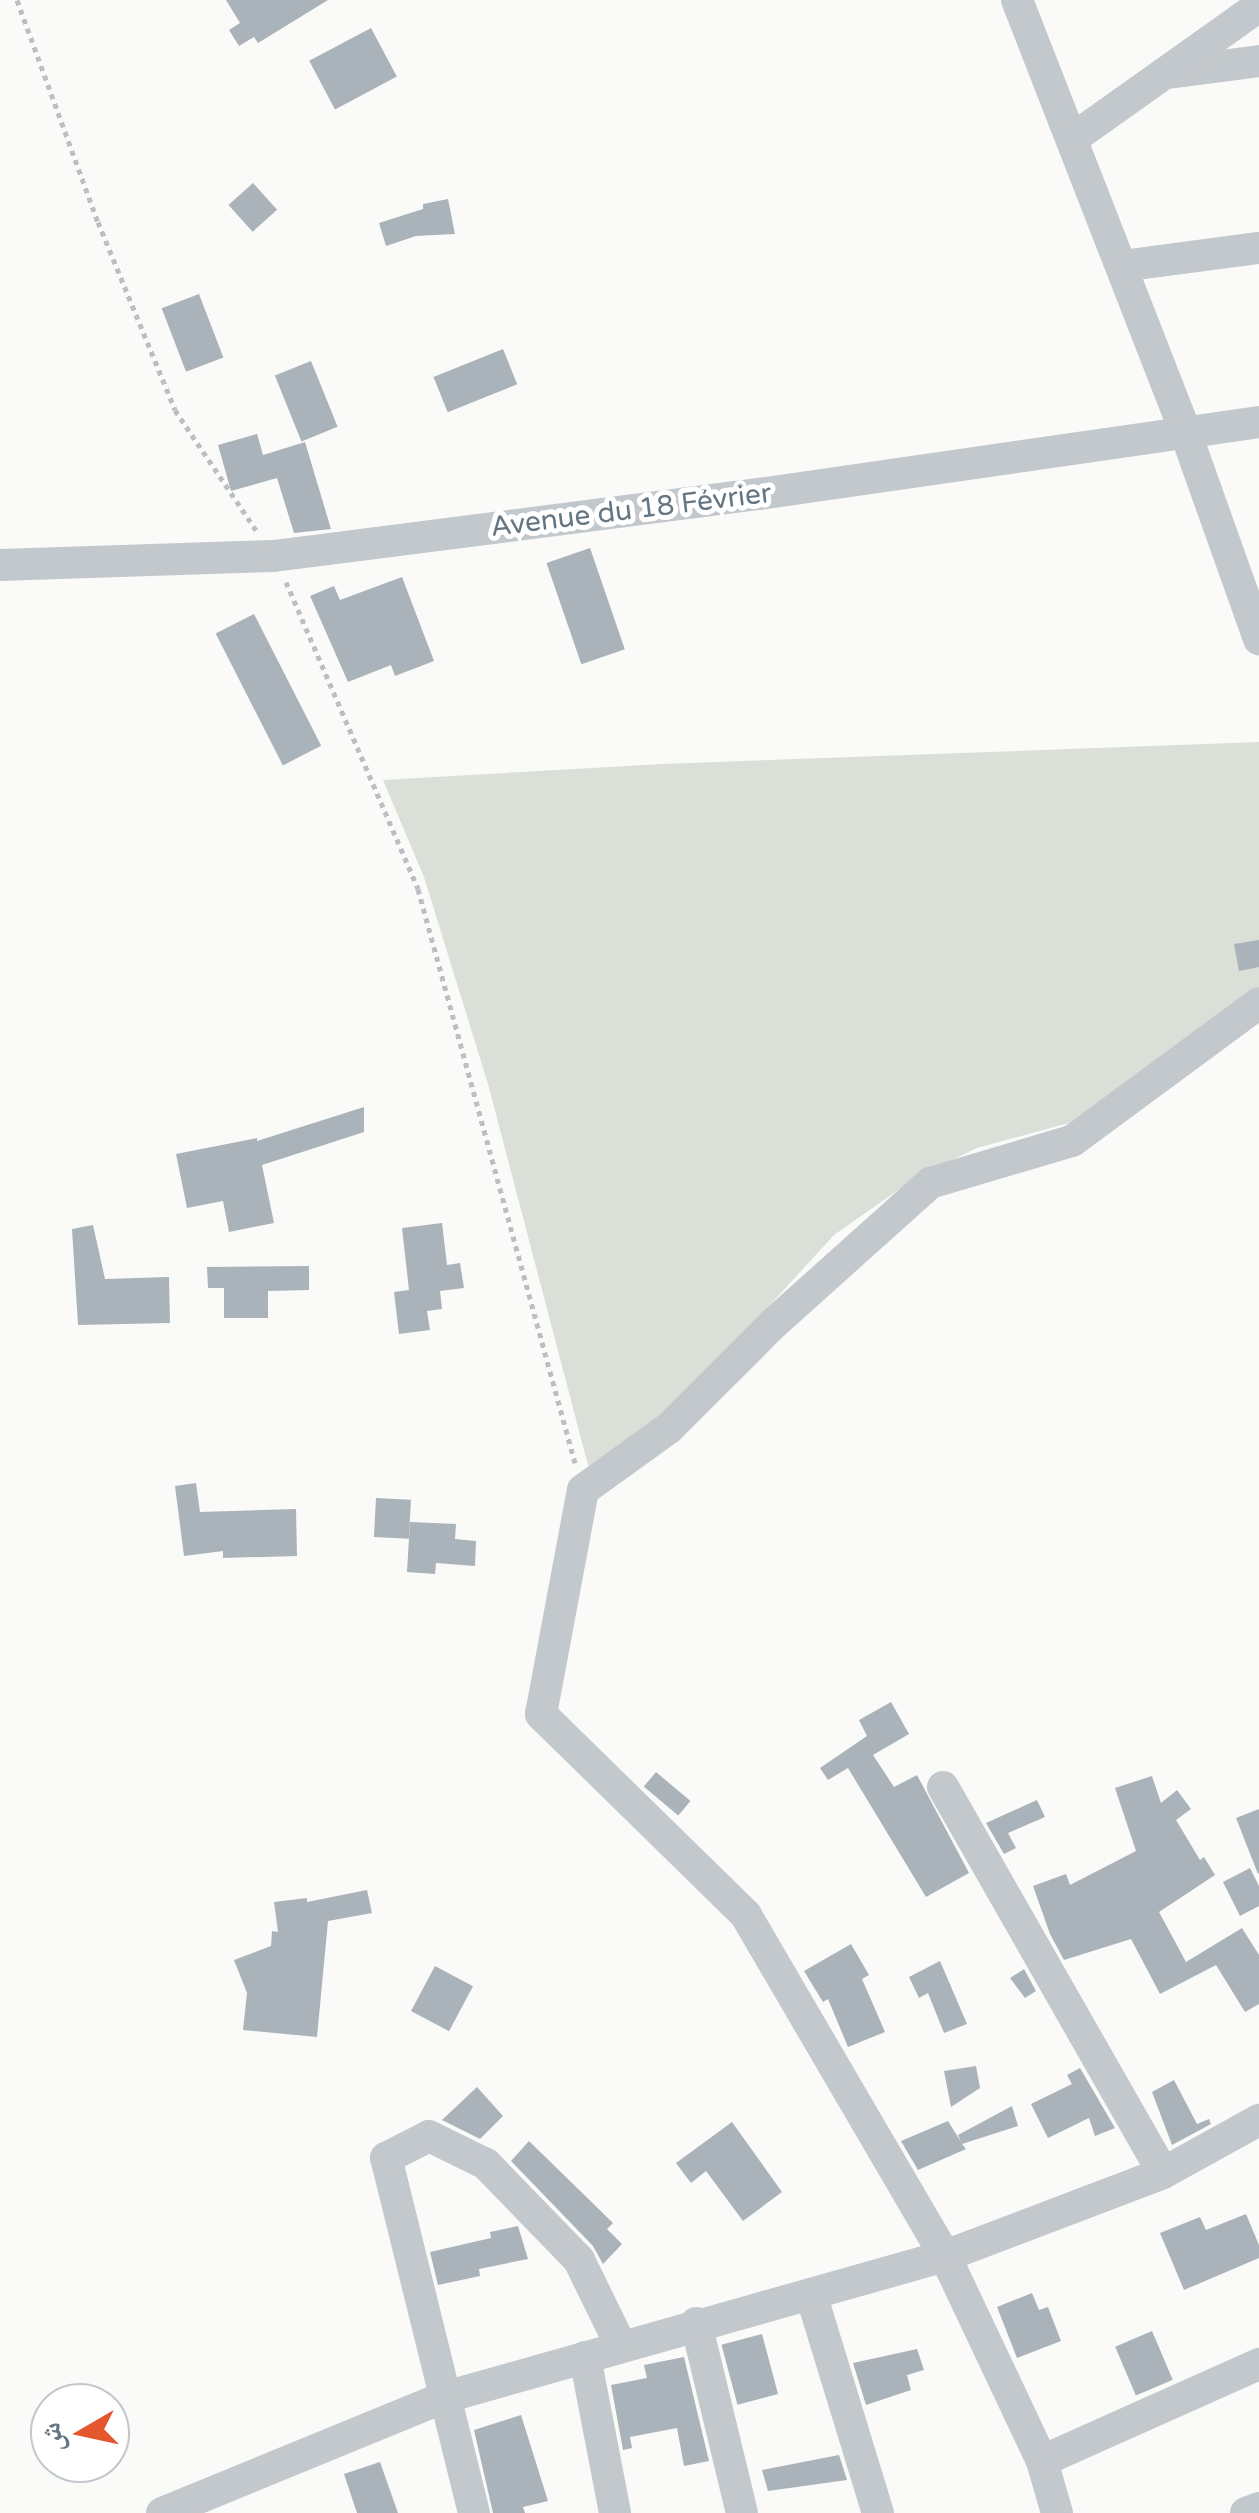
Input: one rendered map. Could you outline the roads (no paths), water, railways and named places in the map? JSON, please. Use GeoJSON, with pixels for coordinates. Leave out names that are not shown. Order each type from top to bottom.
{"type":"FeatureCollection","features":[{"type":"Feature","properties":{"kind":"street"},"geometry":{"type":"LineString","coordinates":[[1017,0],[1186,434],[1259,640]]}},
{"type":"Feature","properties":{"kind":"street"},"geometry":{"type":"LineString","coordinates":[[1072,139],[1259,6]]}},
{"type":"Feature","properties":{"kind":"street"},"geometry":{"type":"LineString","coordinates":[[1163,74],[1259,61]]}},
{"type":"Feature","properties":{"kind":"street"},"geometry":{"type":"LineString","coordinates":[[1122,266],[1259,248]]}},
{"type":"Feature","properties":{"kind":"street","name":"Avenue du 18 Février"},"geometry":{"type":"LineString","coordinates":[[0,564],[274,556],[1259,422]]}},
{"type":"Feature","properties":{"kind":"street"},"geometry":{"type":"LineString","coordinates":[[1058,2513],[1042,2461],[945,2256],[746,1914],[541,1714],[583,1490],[669,1428],[774,1324],[930,1183],[1072,1142],[1259,1002]]}},
{"type":"Feature","properties":{"kind":"street"},"geometry":{"type":"LineString","coordinates":[[943,1786],[1164,2173]]}},
{"type":"Feature","properties":{"kind":"street"},"geometry":{"type":"LineString","coordinates":[[162,2513],[225,2499],[442,2398],[945,2256],[1164,2173],[1259,2120]]}},
{"type":"Feature","properties":{"kind":"street"},"geometry":{"type":"LineString","coordinates":[[474,2513],[442,2398],[386,2158],[429,2136],[486,2164],[580,2260],[620,2346]]}},
{"type":"Feature","properties":{"kind":"street"},"geometry":{"type":"LineString","coordinates":[[811,2294],[878,2513]]}},
{"type":"Feature","properties":{"kind":"street"},"geometry":{"type":"LineString","coordinates":[[696,2324],[742,2513]]}},
{"type":"Feature","properties":{"kind":"street"},"geometry":{"type":"LineString","coordinates":[[584,2357],[615,2513]]}},
{"type":"Feature","properties":{"kind":"street"},"geometry":{"type":"LineString","coordinates":[[1042,2461],[1259,2364]]}},
{"type":"Feature","properties":{"kind":"street"},"geometry":{"type":"LineString","coordinates":[[1246,2513],[1259,2508]]}}]}
